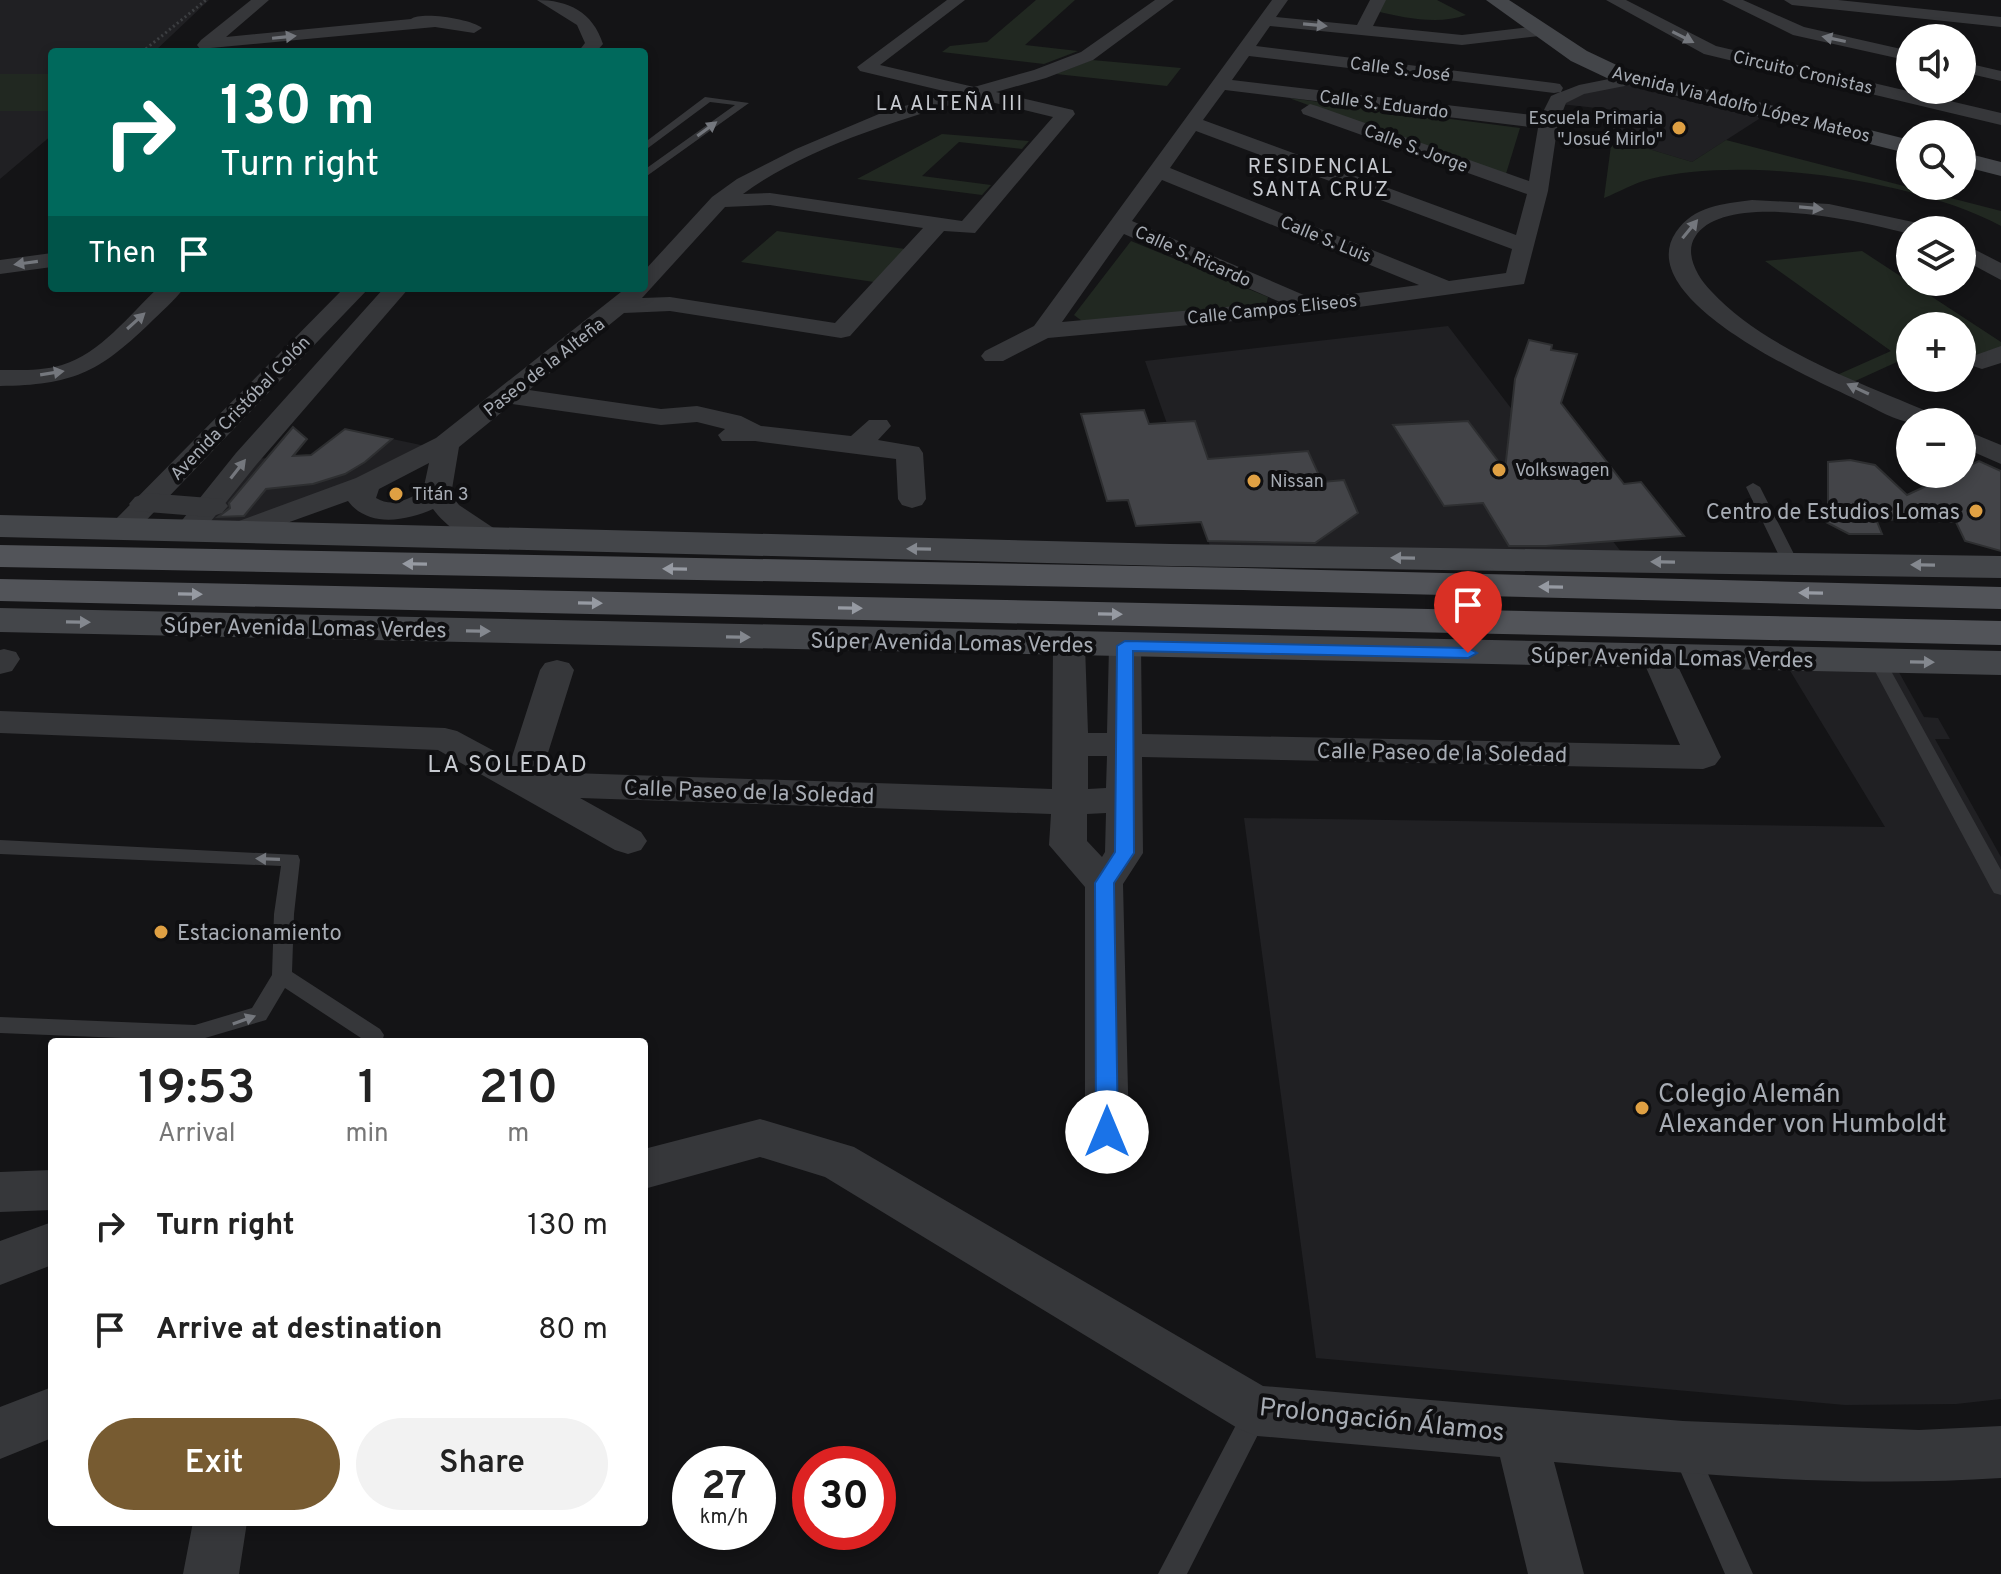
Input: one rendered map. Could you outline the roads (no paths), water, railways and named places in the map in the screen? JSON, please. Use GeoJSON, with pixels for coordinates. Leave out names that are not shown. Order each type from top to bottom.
{"type":"FeatureCollection","features":[{"type":"Feature","properties":{"kind":"main road","name":"Avenida Via Adolfo López Mateos"},"geometry":{"type":"LineString","coordinates":[[1496,0],[1579,56],[1625,76],[1896,144]]}},
{"type":"Feature","properties":{"kind":"main road","name":"Avenida Via Adolfo López Mateos"},"geometry":{"type":"LineString","coordinates":[[1530,0],[1612,53],[1666,75],[1896,130]]}},
{"type":"Feature","properties":{"kind":"main road"},"geometry":{"type":"LineString","coordinates":[[1976,149],[2001,155]]}},
{"type":"Feature","properties":{"kind":"main road"},"geometry":{"type":"LineString","coordinates":[[1976,163],[2001,169]]}},
{"type":"Feature","properties":{"kind":"main road"},"geometry":{"type":"LineString","coordinates":[[0,526],[135,516],[199,518],[238,531],[490,539],[1171,555],[2001,567]]}},
{"type":"Feature","properties":{"kind":"main road"},"geometry":{"type":"LineString","coordinates":[[1171,555],[1243,579]]}},
{"type":"Feature","properties":{"kind":"main road"},"geometry":{"type":"LineString","coordinates":[[0,556],[1243,579],[2001,598]]}},
{"type":"Feature","properties":{"kind":"main road","name":"Súper Avenida Lomas Verdes"},"geometry":{"type":"LineString","coordinates":[[0,590],[2001,633]]}},
{"type":"Feature","properties":{"kind":"main road","name":"Súper Avenida Lomas Verdes"},"geometry":{"type":"LineString","coordinates":[[0,620],[2001,663]]}},
{"type":"Feature","properties":{"kind":"main road"},"geometry":{"type":"LineString","coordinates":[[1311,650],[1421,621]]}},
{"type":"Feature","properties":{"kind":"street"},"geometry":{"type":"LineString","coordinates":[[202,48],[261,0]]}},
{"type":"Feature","properties":{"kind":"street"},"geometry":{"type":"LineString","coordinates":[[545,0],[568,9],[584,22],[592,33],[594,44],[590,48]]}},
{"type":"Feature","properties":{"kind":"street"},"geometry":{"type":"LineString","coordinates":[[576,0],[602,16]]}},
{"type":"Feature","properties":{"kind":"street"},"geometry":{"type":"LineString","coordinates":[[719,201],[770,199],[967,228],[1066,114],[866,67],[957,0]]}},
{"type":"Feature","properties":{"kind":"street","name":"Paseo de la Alteña"},"geometry":{"type":"LineString","coordinates":[[648,280],[719,201],[744,183],[803,153],[893,115],[1040,74],[1087,56],[1166,0]]}},
{"type":"Feature","properties":{"kind":"street","name":"Calle Campos Eliseos"},"geometry":{"type":"LineString","coordinates":[[1043,331],[1280,0]]}},
{"type":"Feature","properties":{"kind":"street"},"geometry":{"type":"LineString","coordinates":[[1363,30],[1378,0]]}},
{"type":"Feature","properties":{"kind":"street","name":"Circuito Cronistas"},"geometry":{"type":"LineString","coordinates":[[1614,0],[1710,50],[1896,89]]}},
{"type":"Feature","properties":{"kind":"street"},"geometry":{"type":"LineString","coordinates":[[1730,0],[1799,31],[1896,53]]}},
{"type":"Feature","properties":{"kind":"street"},"geometry":{"type":"LineString","coordinates":[[1792,0],[1909,6],[1999,24]]}},
{"type":"Feature","properties":{"kind":"street"},"geometry":{"type":"LineString","coordinates":[[1988,3],[1999,24]]}},
{"type":"Feature","properties":{"kind":"street"},"geometry":{"type":"LineString","coordinates":[[241,18],[271,18]]}},
{"type":"Feature","properties":{"kind":"street"},"geometry":{"type":"LineString","coordinates":[[301,18],[440,21],[474,28]]}},
{"type":"Feature","properties":{"kind":"street"},"geometry":{"type":"LineString","coordinates":[[202,48],[440,21]]}},
{"type":"Feature","properties":{"kind":"street"},"geometry":{"type":"LineString","coordinates":[[1266,21],[1462,40],[1539,31]]}},
{"type":"Feature","properties":{"kind":"street","name":"Calle S. José"},"geometry":{"type":"LineString","coordinates":[[1245,50],[1554,88]]}},
{"type":"Feature","properties":{"kind":"street"},"geometry":{"type":"LineString","coordinates":[[1976,70],[2001,76]]}},
{"type":"Feature","properties":{"kind":"street"},"geometry":{"type":"LineString","coordinates":[[1554,88],[1625,76]]}},
{"type":"Feature","properties":{"kind":"street","name":"Calle Campos Eliseos"},"geometry":{"type":"LineString","coordinates":[[1542,122],[1558,100],[1567,94],[1625,76]]}},
{"type":"Feature","properties":{"kind":"street","name":"Calle S. Eduardo"},"geometry":{"type":"LineString","coordinates":[[1221,84],[1542,122]]}},
{"type":"Feature","properties":{"kind":"street","name":"Calle S. Jorge"},"geometry":{"type":"LineString","coordinates":[[1248,88],[1530,189]]}},
{"type":"Feature","properties":{"kind":"street","name":"Calle Campos Eliseos"},"geometry":{"type":"LineString","coordinates":[[994,356],[1043,331],[1309,307],[1516,279],[1519,243],[1544,96],[1554,88]]}},
{"type":"Feature","properties":{"kind":"street","name":"Circuito Cronistas"},"geometry":{"type":"LineString","coordinates":[[1951,104],[2001,119]]}},
{"type":"Feature","properties":{"kind":"street"},"geometry":{"type":"LineString","coordinates":[[1193,123],[1519,243]]}},
{"type":"Feature","properties":{"kind":"street","name":"Calle S. Luis"},"geometry":{"type":"LineString","coordinates":[[1158,171],[1449,289]]}},
{"type":"Feature","properties":{"kind":"street"},"geometry":{"type":"LineString","coordinates":[[744,183],[770,199]]}},
{"type":"Feature","properties":{"kind":"street"},"geometry":{"type":"LineString","coordinates":[[1896,223],[1834,210],[1784,205],[1733,209],[1698,218],[1683,232],[1679,250],[1685,272],[1706,301],[1746,331],[1809,366],[1899,408]]}},
{"type":"Feature","properties":{"kind":"street"},"geometry":{"type":"LineString","coordinates":[[621,306],[670,304],[841,331],[939,224]]}},
{"type":"Feature","properties":{"kind":"street","name":"Calle S. Ricardo"},"geometry":{"type":"LineString","coordinates":[[1120,224],[1309,307]]}},
{"type":"Feature","properties":{"kind":"street"},"geometry":{"type":"LineString","coordinates":[[1976,258],[2001,273]]}},
{"type":"Feature","properties":{"kind":"street"},"geometry":{"type":"LineString","coordinates":[[0,267],[48,261]]}},
{"type":"Feature","properties":{"kind":"street"},"geometry":{"type":"LineString","coordinates":[[648,289],[670,304]]}},
{"type":"Feature","properties":{"kind":"street"},"geometry":{"type":"LineString","coordinates":[[0,378],[78,369],[168,292]]}},
{"type":"Feature","properties":{"kind":"street","name":"Avenida Cristóbal Colón"},"geometry":{"type":"LineString","coordinates":[[135,516],[353,292]]}},
{"type":"Feature","properties":{"kind":"street","name":"Avenida Cristóbal Colón"},"geometry":{"type":"LineString","coordinates":[[199,518],[246,459],[393,292]]}},
{"type":"Feature","properties":{"kind":"street","name":"Paseo de la Alteña"},"geometry":{"type":"LineString","coordinates":[[238,531],[366,484],[446,444],[636,292]]}},
{"type":"Feature","properties":{"kind":"street"},"geometry":{"type":"LineString","coordinates":[[507,395],[661,417],[678,428],[716,437],[755,433],[909,453],[912,499]]}},
{"type":"Feature","properties":{"kind":"street"},"geometry":{"type":"LineString","coordinates":[[857,445],[878,426]]}},
{"type":"Feature","properties":{"kind":"street"},"geometry":{"type":"LineString","coordinates":[[446,444],[437,495],[449,511],[490,539]]}},
{"type":"Feature","properties":{"kind":"street"},"geometry":{"type":"LineString","coordinates":[[1976,444],[2001,456]]}},
{"type":"Feature","properties":{"kind":"street"},"geometry":{"type":"LineString","coordinates":[[366,484],[361,500],[373,511],[388,513],[417,507],[437,495]]}},
{"type":"Feature","properties":{"kind":"street"},"geometry":{"type":"LineString","coordinates":[[1069,645],[1071,744],[1068,845],[1104,883]]}},
{"type":"Feature","properties":{"kind":"street"},"geometry":{"type":"LineString","coordinates":[[1107,1132],[1104,883],[1124,853],[1125,646]]}},
{"type":"Feature","properties":{"kind":"street","name":"Calle Paseo de la Soledad"},"geometry":{"type":"LineString","coordinates":[[1071,744],[1703,757],[1657,656]]}},
{"type":"Feature","properties":{"kind":"street"},"geometry":{"type":"LineString","coordinates":[[557,670],[521,783],[628,841]]}},
{"type":"Feature","properties":{"kind":"street","name":"Calle Paseo de la Soledad"},"geometry":{"type":"LineString","coordinates":[[0,722],[445,739],[521,783],[1069,802],[1125,800]]}},
{"type":"Feature","properties":{"kind":"street","name":"Prolongación Álamos"},"geometry":{"type":"LineString","coordinates":[[648,1168],[760,1138],[838,1161],[1257,1411],[1683,1447],[1919,1457],[2001,1452]]}},
{"type":"Feature","properties":{"kind":"street"},"geometry":{"type":"LineString","coordinates":[[0,1192],[48,1190]]}},
{"type":"Feature","properties":{"kind":"street"},"geometry":{"type":"LineString","coordinates":[[0,1263],[48,1245]]}},
{"type":"Feature","properties":{"kind":"street"},"geometry":{"type":"LineString","coordinates":[[0,1433],[48,1414]]}},
{"type":"Feature","properties":{"kind":"street"},"geometry":{"type":"LineString","coordinates":[[1520,1434],[1556,1574]]}},
{"type":"Feature","properties":{"kind":"street"},"geometry":{"type":"LineString","coordinates":[[211,1574],[219,1526]]}},
{"type":"Feature","properties":{"kind":"lane"},"geometry":{"type":"LineString","coordinates":[[648,145],[708,99],[744,103],[648,172]]}},
{"type":"Feature","properties":{"kind":"lane"},"geometry":{"type":"LineString","coordinates":[[1753,487],[1791,564]]}},
{"type":"Feature","properties":{"kind":"lane"},"geometry":{"type":"LineString","coordinates":[[1877,660],[2001,888]]}},
{"type":"Feature","properties":{"kind":"lane"},"geometry":{"type":"LineString","coordinates":[[0,847],[291,860],[284,914],[282,976],[259,1014],[195,1033],[0,1025]]}},
{"type":"Feature","properties":{"kind":"lane"},"geometry":{"type":"LineString","coordinates":[[282,976],[373,1035],[372,1038]]}},
{"type":"Feature","properties":{"kind":"lane"},"geometry":{"type":"LineString","coordinates":[[1172,1574],[1257,1411]]}},
{"type":"Feature","properties":{"kind":"lane"},"geometry":{"type":"LineString","coordinates":[[1683,1447],[1739,1574]]}},
{"type":"Feature","properties":{"kind":"place","name":"Escuela Primaria \"Josué Mirlo\""},"geometry":{"type":"Point","coordinates":[1679,128]}},
{"type":"Feature","properties":{"kind":"place","name":"Volkswagen"},"geometry":{"type":"Point","coordinates":[1499,470]}},
{"type":"Feature","properties":{"kind":"place","name":"Nissan"},"geometry":{"type":"Point","coordinates":[1254,481]}},
{"type":"Feature","properties":{"kind":"place","name":"Titán 3"},"geometry":{"type":"Point","coordinates":[396,494]}},
{"type":"Feature","properties":{"kind":"place","name":"Centro de Estudios Lomas"},"geometry":{"type":"Point","coordinates":[1976,511]}},
{"type":"Feature","properties":{"kind":"place","name":"Estacionamiento"},"geometry":{"type":"Point","coordinates":[161,932]}},
{"type":"Feature","properties":{"kind":"place","name":"Colegio Alemán Alexander von Humboldt"},"geometry":{"type":"Point","coordinates":[1642,1108]}},
{"type":"Feature","properties":{"kind":"district","name":"LA ALTEÑA III"},"geometry":{"type":"Point","coordinates":[950,103]}},
{"type":"Feature","properties":{"kind":"district","name":"RESIDENCIAL SANTA CRUZ"},"geometry":{"type":"Point","coordinates":[1321,178]}},
{"type":"Feature","properties":{"kind":"district","name":"LA SOLEDAD"},"geometry":{"type":"Point","coordinates":[508,764]}}]}
